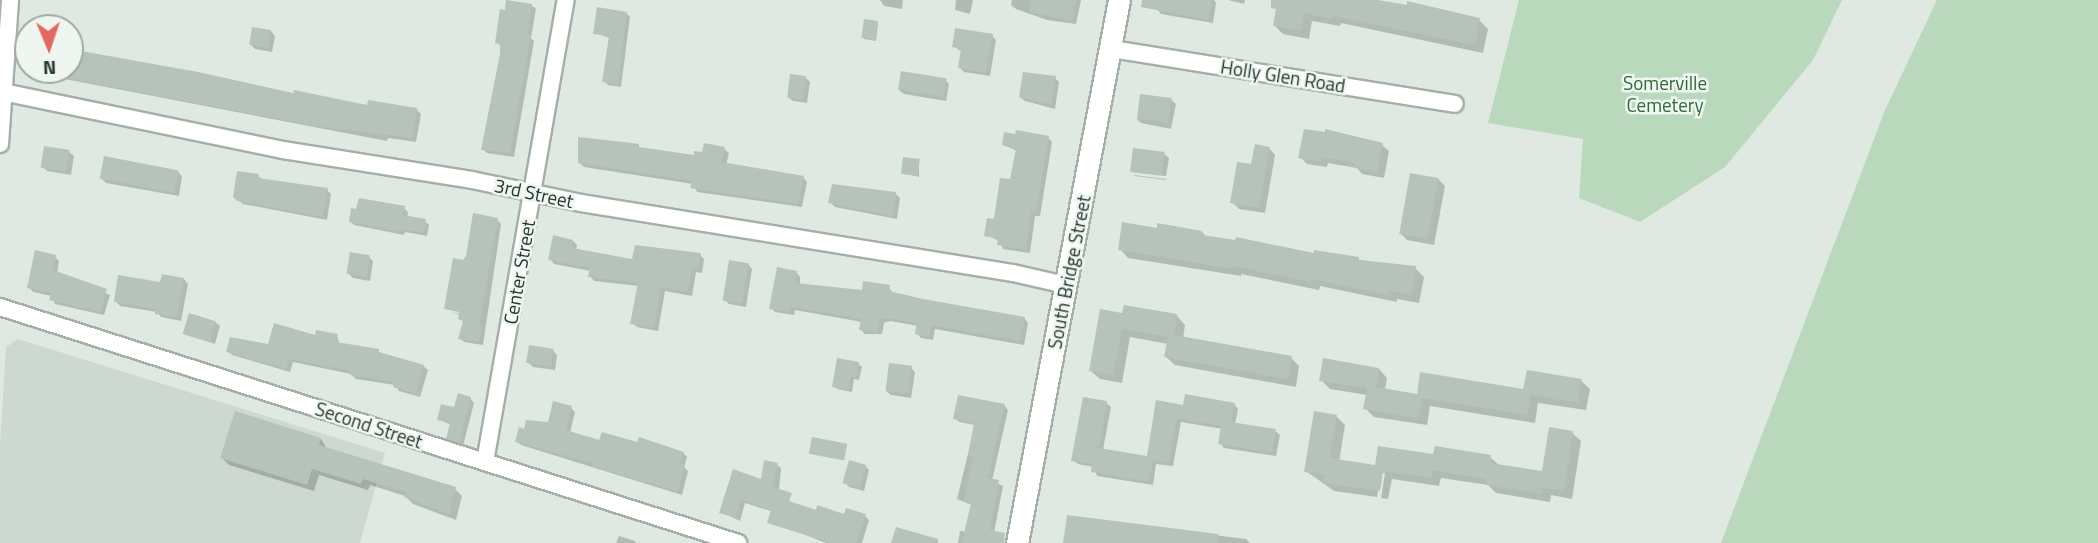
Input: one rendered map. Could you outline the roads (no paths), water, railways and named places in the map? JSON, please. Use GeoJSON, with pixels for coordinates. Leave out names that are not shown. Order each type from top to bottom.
{"type":"FeatureCollection","features":[{"type":"Feature","properties":{"kind":"street"},"geometry":{"type":"LineString","coordinates":[[0,144],[10,0]]}},
{"type":"Feature","properties":{"kind":"street","name":"Center Street"},"geometry":{"type":"LineString","coordinates":[[485,462],[566,0]]}},
{"type":"Feature","properties":{"kind":"street","name":"South Bridge Street"},"geometry":{"type":"LineString","coordinates":[[1017,543],[1112,49],[1119,0]]}},
{"type":"Feature","properties":{"kind":"street","name":"Holly Glen Road"},"geometry":{"type":"LineString","coordinates":[[1112,49],[1455,104]]}},
{"type":"Feature","properties":{"kind":"street","name":"3rd Street"},"geometry":{"type":"LineString","coordinates":[[3,93],[283,150],[1013,273],[1066,285]]}},
{"type":"Feature","properties":{"kind":"street","name":"Second Street"},"geometry":{"type":"LineString","coordinates":[[0,307],[738,543]]}},
{"type":"Feature","properties":{"kind":"park label","name":"Somerville Cemetery"},"geometry":{"type":"Point","coordinates":[1665,94]}}]}
